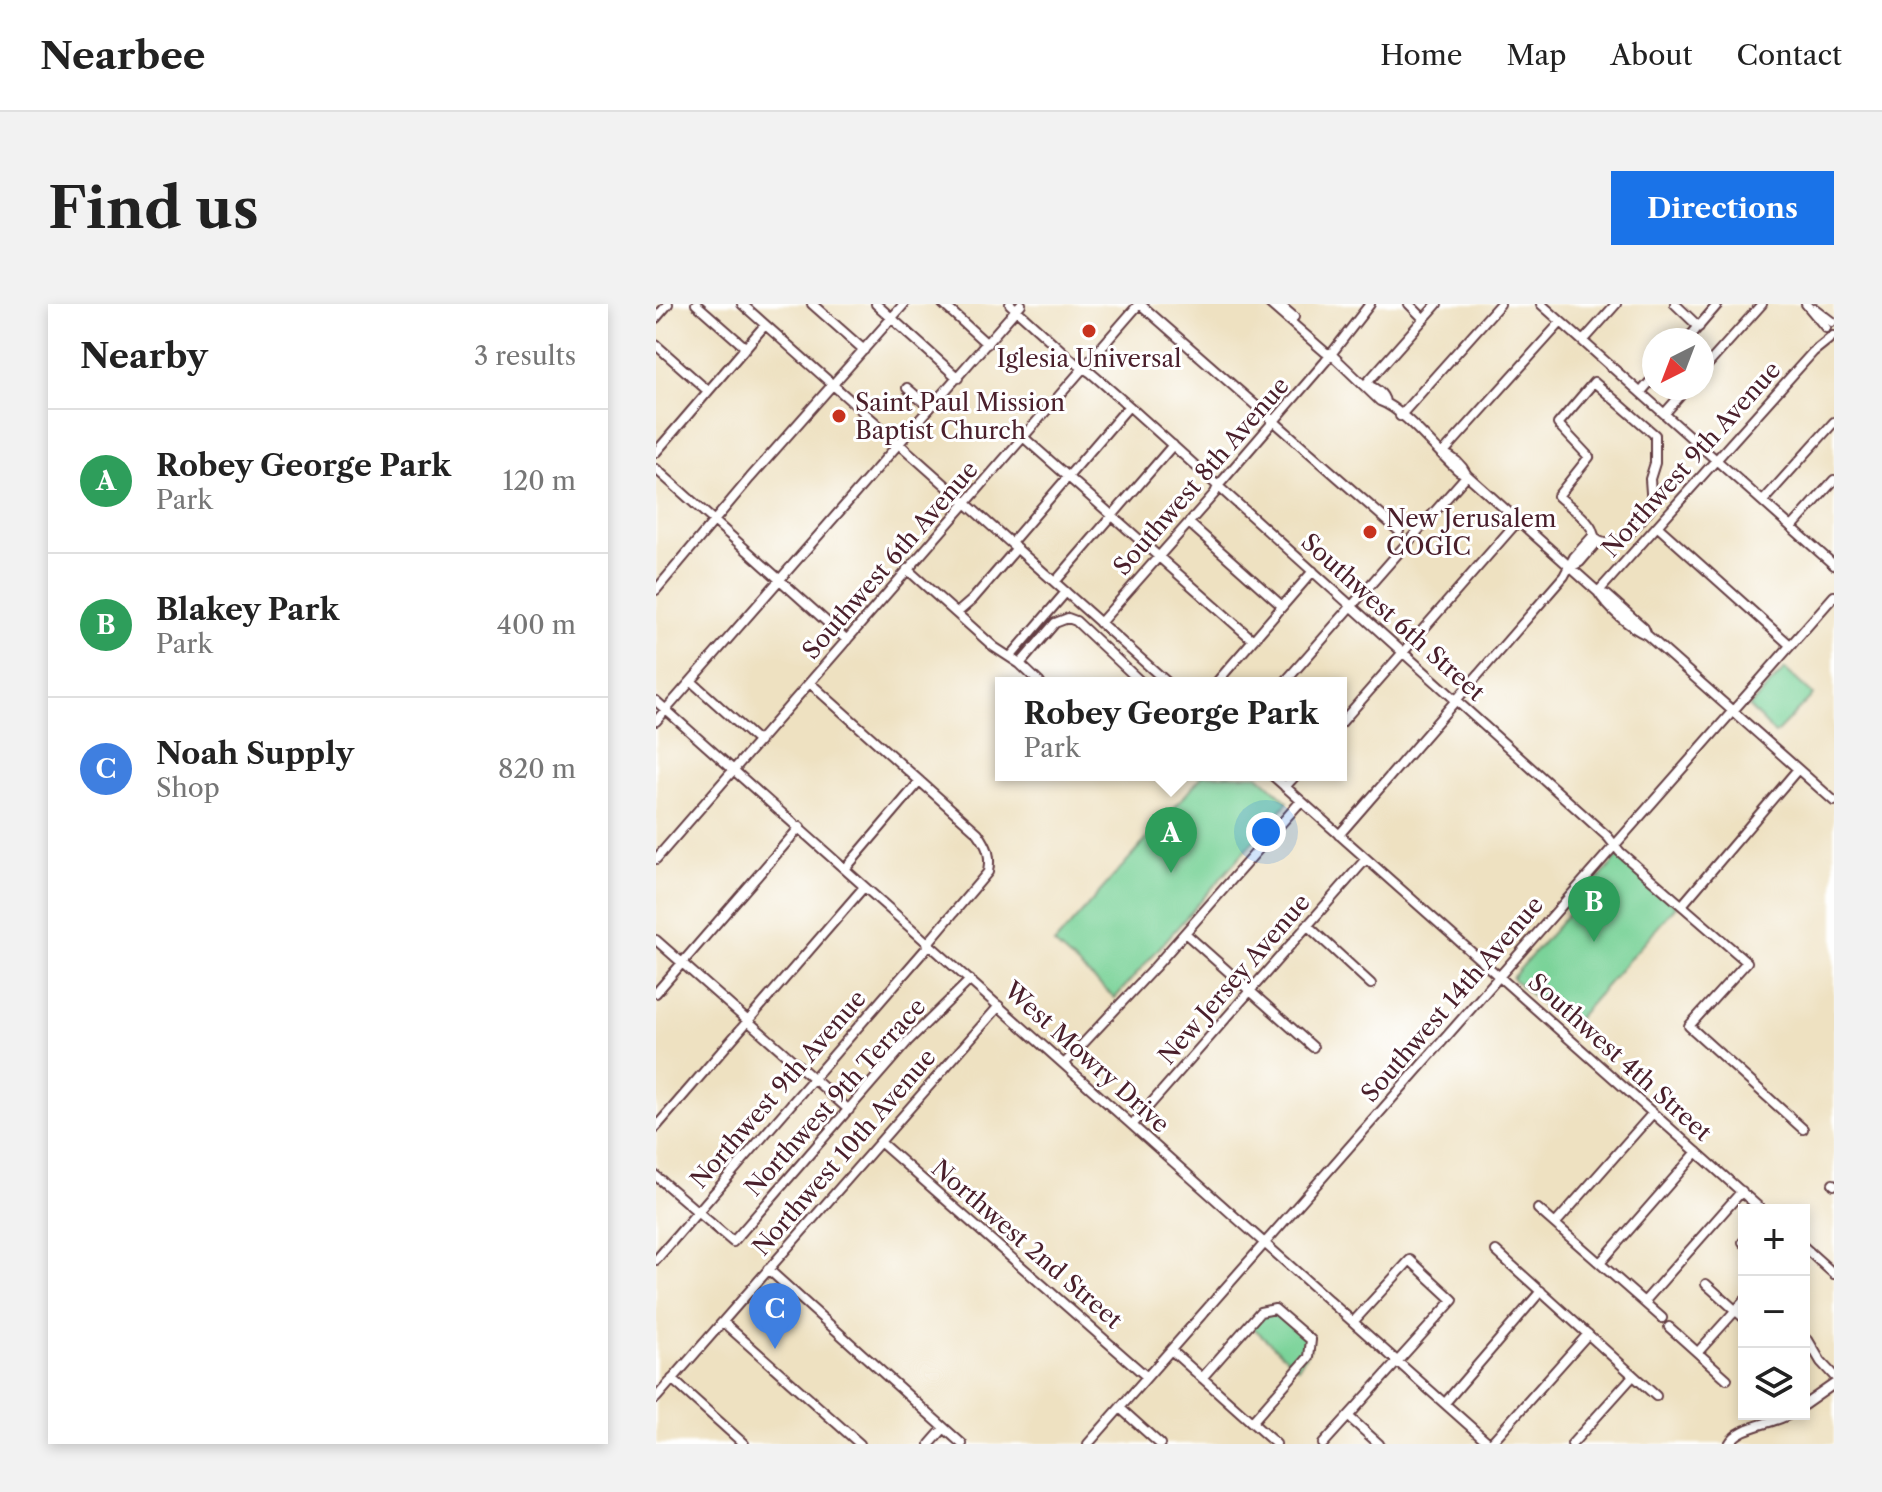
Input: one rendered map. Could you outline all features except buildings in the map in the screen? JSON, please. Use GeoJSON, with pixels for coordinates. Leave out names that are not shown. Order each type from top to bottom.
{"type":"FeatureCollection","features":[{"type":"Feature","properties":{"kind":"street"},"geometry":{"type":"LineString","coordinates":[[656,318],[668,304]]}},
{"type":"Feature","properties":{"kind":"street"},"geometry":{"type":"LineString","coordinates":[[696,304],[746,348]]}},
{"type":"Feature","properties":{"kind":"street"},"geometry":{"type":"LineString","coordinates":[[742,304],[1161,677]]}},
{"type":"Feature","properties":{"kind":"street"},"geometry":{"type":"LineString","coordinates":[[812,304],[864,350]]}},
{"type":"Feature","properties":{"kind":"street"},"geometry":{"type":"LineString","coordinates":[[876,304],[958,378]]}},
{"type":"Feature","properties":{"kind":"street"},"geometry":{"type":"LineString","coordinates":[[656,590],[904,304]]}},
{"type":"Feature","properties":{"kind":"street"},"geometry":{"type":"LineString","coordinates":[[943,304],[987,344]]}},
{"type":"Feature","properties":{"kind":"street"},"geometry":{"type":"LineString","coordinates":[[1139,304],[1399,531]]}},
{"type":"Feature","properties":{"kind":"street","name":"Southwest 6th Avenue"},"geometry":{"type":"LineString","coordinates":[[656,859],[1139,304]]}},
{"type":"Feature","properties":{"kind":"street"},"geometry":{"type":"LineString","coordinates":[[1270,304],[1331,354],[1639,632],[1647,635],[1834,801]]}},
{"type":"Feature","properties":{"kind":"street"},"geometry":{"type":"LineString","coordinates":[[1279,304],[1330,349],[1331,354]]}},
{"type":"Feature","properties":{"kind":"street","name":"Southwest 8th Avenue"},"geometry":{"type":"LineString","coordinates":[[1100,623],[1215,493],[1370,304]]}},
{"type":"Feature","properties":{"kind":"street"},"geometry":{"type":"LineString","coordinates":[[1409,304],[1424,319]]}},
{"type":"Feature","properties":{"kind":"street"},"geometry":{"type":"LineString","coordinates":[[1365,385],[1437,304]]}},
{"type":"Feature","properties":{"kind":"street"},"geometry":{"type":"LineString","coordinates":[[1400,416],[1500,304]]}},
{"type":"Feature","properties":{"kind":"street"},"geometry":{"type":"LineString","coordinates":[[1541,304],[1834,565]]}},
{"type":"Feature","properties":{"kind":"street"},"geometry":{"type":"LineString","coordinates":[[1583,341],[1616,304]]}},
{"type":"Feature","properties":{"kind":"street"},"geometry":{"type":"LineString","coordinates":[[1675,304],[1699,327],[1718,304]]}},
{"type":"Feature","properties":{"kind":"street"},"geometry":{"type":"LineString","coordinates":[[1714,358],[1762,304]]}},
{"type":"Feature","properties":{"kind":"street"},"geometry":{"type":"LineString","coordinates":[[656,721],[958,378],[1016,306]]}},
{"type":"Feature","properties":{"kind":"street","name":"Southwest 6th Street"},"geometry":{"type":"LineString","coordinates":[[1016,306],[1747,962],[1689,1026],[1803,1129]]}},
{"type":"Feature","properties":{"kind":"street"},"geometry":{"type":"LineString","coordinates":[[1808,306],[1832,327]]}},
{"type":"Feature","properties":{"kind":"street"},"geometry":{"type":"LineString","coordinates":[[1443,453],[1561,322]]}},
{"type":"Feature","properties":{"kind":"street"},"geometry":{"type":"LineString","coordinates":[[656,452],[765,325]]}},
{"type":"Feature","properties":{"kind":"street","name":"Northwest 9th Avenue"},"geometry":{"type":"LineString","coordinates":[[1598,592],[1832,327]]}},
{"type":"Feature","properties":{"kind":"street"},"geometry":{"type":"LineString","coordinates":[[656,345],[708,391]]}},
{"type":"Feature","properties":{"kind":"street"},"geometry":{"type":"LineString","coordinates":[[1594,382],[1655,435],[1655,463],[1650,479],[1652,506],[1618,542],[1595,538],[1591,527],[1558,496],[1589,457],[1558,424],[1594,382]]}},
{"type":"Feature","properties":{"kind":"street"},"geometry":{"type":"LineString","coordinates":[[907,388],[930,408]]}},
{"type":"Feature","properties":{"kind":"street"},"geometry":{"type":"LineString","coordinates":[[1665,413],[1676,400]]}},
{"type":"Feature","properties":{"kind":"street"},"geometry":{"type":"LineString","coordinates":[[957,613],[972,600],[1068,475],[1129,406]]}},
{"type":"Feature","properties":{"kind":"street"},"geometry":{"type":"LineString","coordinates":[[1763,501],[1834,422]]}},
{"type":"Feature","properties":{"kind":"street"},"geometry":{"type":"LineString","coordinates":[[1022,436],[1253,640]]}},
{"type":"Feature","properties":{"kind":"street"},"geometry":{"type":"LineString","coordinates":[[1055,582],[1173,445]]}},
{"type":"Feature","properties":{"kind":"street"},"geometry":{"type":"LineString","coordinates":[[656,469],[847,640]]}},
{"type":"Feature","properties":{"kind":"street"},"geometry":{"type":"LineString","coordinates":[[1289,677],[1467,475]]}},
{"type":"Feature","properties":{"kind":"street"},"geometry":{"type":"LineString","coordinates":[[1792,527],[1834,480]]}},
{"type":"Feature","properties":{"kind":"street"},"geometry":{"type":"LineString","coordinates":[[1347,716],[1518,521]]}},
{"type":"Feature","properties":{"kind":"street"},"geometry":{"type":"LineString","coordinates":[[1189,523],[1282,606]]}},
{"type":"Feature","properties":{"kind":"street"},"geometry":{"type":"LineString","coordinates":[[1657,526],[1790,645]]}},
{"type":"Feature","properties":{"kind":"street"},"geometry":{"type":"LineString","coordinates":[[1339,835],[1571,568],[1580,562],[1595,538]]}},
{"type":"Feature","properties":{"kind":"street"},"geometry":{"type":"LineString","coordinates":[[907,569],[994,647],[1011,656],[1034,677]]}},
{"type":"Feature","properties":{"kind":"street"},"geometry":{"type":"LineString","coordinates":[[1221,677],[1313,571]]}},
{"type":"Feature","properties":{"kind":"street"},"geometry":{"type":"LineString","coordinates":[[1011,656],[1066,592]]}},
{"type":"Feature","properties":{"kind":"street","name":"Southwest 14th Avenue"},"geometry":{"type":"LineString","coordinates":[[1088,1444],[1834,596]]}},
{"type":"Feature","properties":{"kind":"street"},"geometry":{"type":"LineString","coordinates":[[1020,664],[1055,623],[1068,618],[1076,621],[1136,677]]}},
{"type":"Feature","properties":{"kind":"street"},"geometry":{"type":"LineString","coordinates":[[1108,651],[1119,639]]}},
{"type":"Feature","properties":{"kind":"street"},"geometry":{"type":"LineString","coordinates":[[691,681],[759,742]]}},
{"type":"Feature","properties":{"kind":"street"},"geometry":{"type":"LineString","coordinates":[[810,683],[920,781],[845,869]]}},
{"type":"Feature","properties":{"kind":"street","name":"West Mowry Drive"},"geometry":{"type":"LineString","coordinates":[[656,701],[1490,1444]]}},
{"type":"Feature","properties":{"kind":"street"},"geometry":{"type":"LineString","coordinates":[[1683,904],[1798,769]]}},
{"type":"Feature","properties":{"kind":"street","name":"Northwest 9th Avenue"},"geometry":{"type":"LineString","coordinates":[[656,1260],[988,872],[991,857],[987,845],[978,833],[920,781]]}},
{"type":"Feature","properties":{"kind":"street","name":"Southwest 4th Street"},"geometry":{"type":"LineString","coordinates":[[1278,781],[1756,1204]]}},
{"type":"Feature","properties":{"kind":"street"},"geometry":{"type":"LineString","coordinates":[[1285,787],[1290,781]]}},
{"type":"Feature","properties":{"kind":"street"},"geometry":{"type":"LineString","coordinates":[[1065,1063],[1301,801]]}},
{"type":"Feature","properties":{"kind":"street"},"geometry":{"type":"LineString","coordinates":[[656,993],[800,827]]}},
{"type":"Feature","properties":{"kind":"street","name":"New Jersey Avenue"},"geometry":{"type":"LineString","coordinates":[[1133,1124],[1366,859]]}},
{"type":"Feature","properties":{"kind":"street"},"geometry":{"type":"LineString","coordinates":[[656,1127],[864,887]]}},
{"type":"Feature","properties":{"kind":"street"},"geometry":{"type":"LineString","coordinates":[[1307,925],[1371,984]]}},
{"type":"Feature","properties":{"kind":"street"},"geometry":{"type":"LineString","coordinates":[[1185,933],[1313,1047]]}},
{"type":"Feature","properties":{"kind":"street"},"geometry":{"type":"LineString","coordinates":[[656,940],[849,1110]]}},
{"type":"Feature","properties":{"kind":"street","name":"Northwest 9th Terrace"},"geometry":{"type":"LineString","coordinates":[[696,1213],[733,1242],[907,1042],[970,980]]}},
{"type":"Feature","properties":{"kind":"street","name":"Northwest 10th Avenue"},"geometry":{"type":"LineString","coordinates":[[656,1398],[999,1006]]}},
{"type":"Feature","properties":{"kind":"street"},"geometry":{"type":"LineString","coordinates":[[1555,1224],[1653,1113]]}},
{"type":"Feature","properties":{"kind":"street","name":"Northwest 2nd Street"},"geometry":{"type":"LineString","coordinates":[[880,1142],[1147,1377]]}},
{"type":"Feature","properties":{"kind":"street"},"geometry":{"type":"LineString","coordinates":[[1600,1263],[1697,1152]]}},
{"type":"Feature","properties":{"kind":"street"},"geometry":{"type":"LineString","coordinates":[[656,1176],[696,1213]]}},
{"type":"Feature","properties":{"kind":"street"},"geometry":{"type":"LineString","coordinates":[[1644,1302],[1742,1191]]}},
{"type":"Feature","properties":{"kind":"street"},"geometry":{"type":"LineString","coordinates":[[1538,1209],[1662,1318]]}},
{"type":"Feature","properties":{"kind":"street"},"geometry":{"type":"LineString","coordinates":[[1496,1251],[1656,1396]]}},
{"type":"Feature","properties":{"kind":"street"},"geometry":{"type":"LineString","coordinates":[[1810,1252],[1834,1274]]}},
{"type":"Feature","properties":{"kind":"street"},"geometry":{"type":"LineString","coordinates":[[1323,1444],[1453,1300],[1410,1260],[1354,1321]]}},
{"type":"Feature","properties":{"kind":"street"},"geometry":{"type":"LineString","coordinates":[[768,1269],[962,1444]]}},
{"type":"Feature","properties":{"kind":"street"},"geometry":{"type":"LineString","coordinates":[[1706,1284],[1738,1313]]}},
{"type":"Feature","properties":{"kind":"street"},"geometry":{"type":"LineString","coordinates":[[1445,1403],[1541,1291]]}},
{"type":"Feature","properties":{"kind":"street"},"geometry":{"type":"LineString","coordinates":[[1698,1352],[1738,1307]]}},
{"type":"Feature","properties":{"kind":"street"},"geometry":{"type":"LineString","coordinates":[[1202,1378],[1260,1312],[1275,1309],[1311,1340],[1309,1357],[1252,1422]]}},
{"type":"Feature","properties":{"kind":"street"},"geometry":{"type":"LineString","coordinates":[[723,1322],[860,1444]]}},
{"type":"Feature","properties":{"kind":"street"},"geometry":{"type":"LineString","coordinates":[[1669,1327],[1727,1379]]}},
{"type":"Feature","properties":{"kind":"street"},"geometry":{"type":"LineString","coordinates":[[1490,1444],[1588,1334]]}},
{"type":"Feature","properties":{"kind":"street"},"geometry":{"type":"LineString","coordinates":[[1810,1344],[1834,1376]]}},
{"type":"Feature","properties":{"kind":"street"},"geometry":{"type":"LineString","coordinates":[[1171,1350],[1276,1444]]}},
{"type":"Feature","properties":{"kind":"street"},"geometry":{"type":"LineString","coordinates":[[1572,1444],[1633,1376]]}},
{"type":"Feature","properties":{"kind":"street"},"geometry":{"type":"LineString","coordinates":[[672,1379],[744,1444]]}},
{"type":"Feature","properties":{"kind":"street"},"geometry":{"type":"LineString","coordinates":[[1810,1401],[1834,1384]]}},
{"type":"Feature","properties":{"kind":"street"},"geometry":{"type":"LineString","coordinates":[[1120,1408],[1160,1444]]}},
{"type":"Feature","properties":{"kind":"street"},"geometry":{"type":"LineString","coordinates":[[1349,1417],[1379,1444]]}},
{"type":"Feature","properties":{"kind":"street"},"geometry":{"type":"LineString","coordinates":[[1730,1441],[1741,1431],[1772,1420]]}},
{"type":"Feature","properties":{"kind":"street"},"geometry":{"type":"LineString","coordinates":[[930,1444],[944,1428]]}},
{"type":"Feature","properties":{"kind":"green space"},"geometry":{"type":"Polygon","coordinates":[[[1785,669],[1813,695],[1775,734],[1749,707],[1785,669]]]}},
{"type":"Feature","properties":{"kind":"green space"},"geometry":{"type":"Polygon","coordinates":[[[1198,781],[1265,781],[1288,802],[1115,998],[1054,944],[1198,781]]]}},
{"type":"Feature","properties":{"kind":"green space"},"geometry":{"type":"Polygon","coordinates":[[[1619,856],[1676,906],[1569,1028],[1512,978],[1619,856]]]}},
{"type":"Feature","properties":{"kind":"green space"},"geometry":{"type":"Polygon","coordinates":[[[1275,1310],[1310,1341],[1310,1348],[1298,1368],[1250,1325],[1261,1313],[1275,1310]]]}},
{"type":"Feature","properties":{"kind":"place","name":"Iglesia Universal"},"geometry":{"type":"Point","coordinates":[1089,331]}},
{"type":"Feature","properties":{"kind":"place","name":"Saint Paul Mission Baptist Church"},"geometry":{"type":"Point","coordinates":[839,416]}},
{"type":"Feature","properties":{"kind":"place","name":"New Jerusalem COGIC"},"geometry":{"type":"Point","coordinates":[1370,532]}},
{"type":"Feature","properties":{"kind":"place","name":"Robey George Park"},"geometry":{"type":"Point","coordinates":[1171,873]}},
{"type":"Feature","properties":{"kind":"place","name":"Blakey Park"},"geometry":{"type":"Point","coordinates":[1594,942]}},
{"type":"Feature","properties":{"kind":"place","name":"Noah Supply"},"geometry":{"type":"Point","coordinates":[775,1349]}}]}
